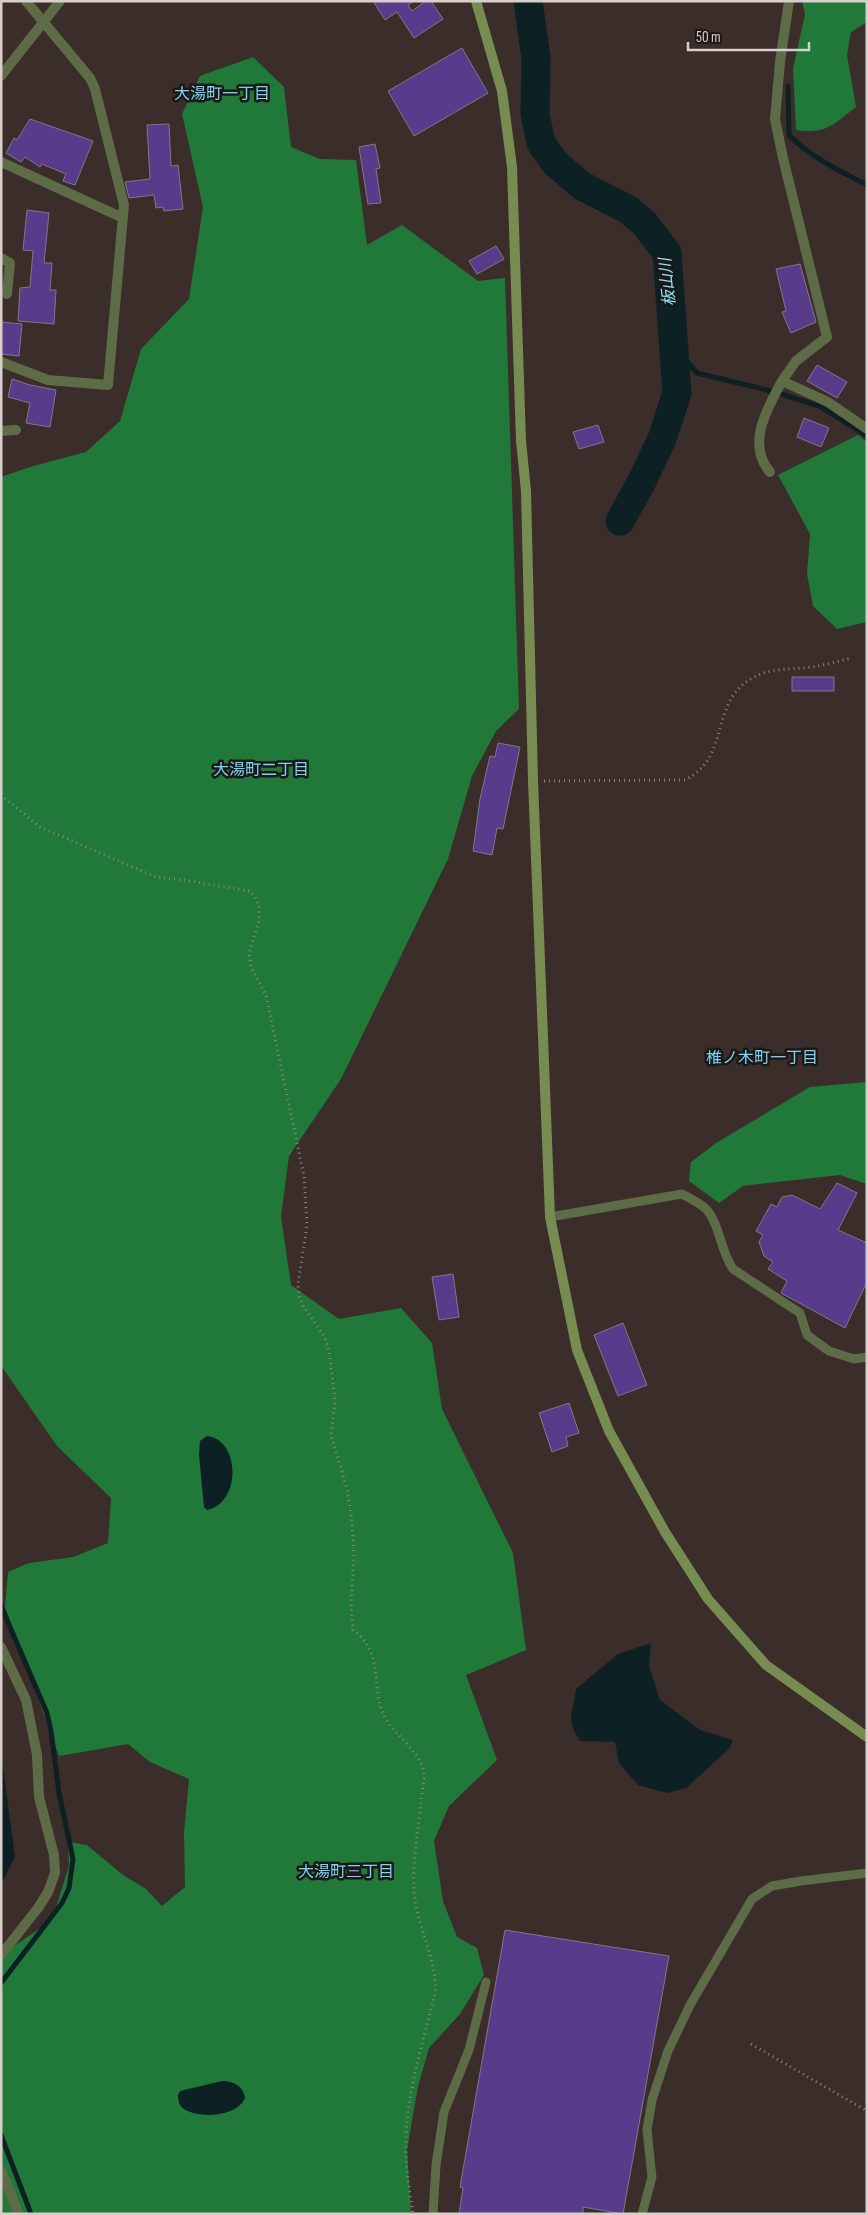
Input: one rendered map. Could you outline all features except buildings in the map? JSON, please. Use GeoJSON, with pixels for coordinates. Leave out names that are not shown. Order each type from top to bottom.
{"type":"FeatureCollection","features":[{"type":"Feature","properties":{"kind":"street"},"geometry":{"type":"LineString","coordinates":[[1,362],[48,380],[108,385],[124,205],[95,88],[90,78],[26,1]]}},
{"type":"Feature","properties":{"kind":"street"},"geometry":{"type":"LineString","coordinates":[[1,76],[60,1]]}},
{"type":"Feature","properties":{"kind":"street"},"geometry":{"type":"LineString","coordinates":[[476,1],[502,91],[512,167],[521,441],[526,491],[533,781],[550,1216],[577,1350],[609,1431],[665,1532],[708,1599],[766,1665],[867,1737]]}},
{"type":"Feature","properties":{"kind":"street"},"geometry":{"type":"LineString","coordinates":[[770,472],[765,467],[758,450],[759,434],[767,409],[782,381],[796,361],[827,337],[775,118],[780,62],[789,1]]}},
{"type":"Feature","properties":{"kind":"street"},"geometry":{"type":"LineString","coordinates":[[1,162],[123,218]]}},
{"type":"Feature","properties":{"kind":"street"},"geometry":{"type":"LineString","coordinates":[[1,258],[10,263],[7,294]]}},
{"type":"Feature","properties":{"kind":"street"},"geometry":{"type":"LineString","coordinates":[[782,381],[828,402],[867,429]]}},
{"type":"Feature","properties":{"kind":"street"},"geometry":{"type":"LineString","coordinates":[[1,431],[16,430]]}},
{"type":"Feature","properties":{"kind":"street"},"geometry":{"type":"LineString","coordinates":[[1,1647],[26,1700],[37,1755],[39,1797],[54,1855],[54,1873],[48,1892],[38,1908],[1,1955]]}},
{"type":"Feature","properties":{"kind":"street"},"geometry":{"type":"LineString","coordinates":[[1,2171],[19,2214]]}},
{"type":"Feature","properties":{"kind":"lane"},"geometry":{"type":"LineString","coordinates":[[550,1216],[682,1194],[694,1200],[710,1214],[726,1259],[733,1269],[800,1313],[807,1335],[829,1351],[854,1359],[867,1357]]}},
{"type":"Feature","properties":{"kind":"lane"},"geometry":{"type":"LineString","coordinates":[[642,2214],[652,2177],[647,2130],[651,2108],[668,2052],[690,2005],[752,1898],[772,1886],[867,1873]]}},
{"type":"Feature","properties":{"kind":"lane"},"geometry":{"type":"LineString","coordinates":[[433,2214],[436,2165],[444,2112],[469,2050],[486,1982]]}},
{"type":"Feature","properties":{"kind":"path"},"geometry":{"type":"LineString","coordinates":[[533,781],[685,780],[698,774],[707,764],[726,707],[739,687],[754,676],[772,671],[817,667],[851,658]]}},
{"type":"Feature","properties":{"kind":"path"},"geometry":{"type":"LineString","coordinates":[[1,795],[40,827],[107,857],[156,877],[249,891],[255,896],[259,906],[258,921],[250,953],[251,967],[266,995],[304,1176],[307,1225],[298,1284],[299,1296],[302,1304],[324,1336],[329,1350],[334,1400],[331,1436],[347,1490],[352,1521],[354,1556],[351,1606],[353,1630],[368,1646],[378,1679],[380,1706],[385,1718],[412,1749],[424,1772],[414,1890],[420,1925],[434,1969],[436,1983],[410,2101],[406,2136],[406,2161],[413,2214]]}},
{"type":"Feature","properties":{"kind":"path"},"geometry":{"type":"LineString","coordinates":[[751,2044],[867,2111]]}},
{"type":"Feature","properties":{"kind":"green space"},"geometry":{"type":"Polygon","coordinates":[[[802,1],[867,1],[867,22],[851,32],[847,55],[856,107],[829,127],[816,131],[796,130],[793,69],[805,14],[802,1]]]}},
{"type":"Feature","properties":{"kind":"green space"},"geometry":{"type":"Polygon","coordinates":[[[253,57],[284,87],[291,147],[320,159],[356,160],[367,245],[402,225],[478,281],[505,278],[519,709],[496,731],[472,776],[448,859],[341,1079],[289,1156],[281,1216],[291,1285],[339,1319],[401,1308],[432,1343],[442,1409],[513,1553],[526,1650],[466,1675],[497,1760],[449,1806],[434,1841],[443,1901],[457,1937],[477,1948],[484,1975],[460,2014],[429,2048],[418,2086],[407,2150],[411,2214],[1,2214],[1,1961],[7,1951],[52,1920],[69,1866],[68,1842],[87,1845],[123,1875],[146,1889],[162,1906],[185,1887],[184,1832],[189,1779],[150,1762],[128,1744],[59,1756],[5,1607],[8,1572],[29,1563],[73,1557],[108,1543],[111,1498],[57,1446],[1,1363],[1,477],[33,466],[86,452],[120,421],[141,349],[189,299],[203,207],[182,114],[200,76],[253,57]]]}},
{"type":"Feature","properties":{"kind":"green space"},"geometry":{"type":"Polygon","coordinates":[[[858,435],[867,442],[867,622],[837,629],[813,606],[807,574],[810,534],[778,475],[858,435]]]}},
{"type":"Feature","properties":{"kind":"green space"},"geometry":{"type":"Polygon","coordinates":[[[867,1082],[867,1184],[840,1175],[743,1186],[719,1203],[689,1181],[691,1162],[716,1143],[810,1087],[867,1082]]]}},
{"type":"Feature","properties":{"kind":"water"},"geometry":{"type":"Polygon","coordinates":[[[207,1436],[218,1440],[226,1448],[231,1459],[232,1472],[231,1485],[226,1496],[218,1505],[207,1510],[204,1507],[199,1455],[200,1441],[207,1436]]]}},
{"type":"Feature","properties":{"kind":"water"},"geometry":{"type":"Polygon","coordinates":[[[651,1643],[649,1666],[660,1700],[700,1730],[733,1740],[729,1749],[686,1788],[667,1793],[638,1785],[619,1763],[615,1742],[580,1741],[571,1720],[576,1689],[618,1654],[651,1643]]]}},
{"type":"Feature","properties":{"kind":"water"},"geometry":{"type":"Polygon","coordinates":[[[1,1753],[15,1857],[1,1884],[1,1753]]]}},
{"type":"Feature","properties":{"kind":"water"},"geometry":{"type":"Polygon","coordinates":[[[222,2081],[237,2085],[244,2094],[245,2098],[241,2104],[234,2109],[208,2115],[191,2112],[180,2105],[178,2095],[180,2091],[222,2081]]]}},
{"type":"Feature","properties":{"kind":"waterway","name":"板山川"},"geometry":{"type":"LineString","coordinates":[[528,1],[536,58],[535,114],[541,143],[555,163],[582,186],[629,210],[645,224],[667,253],[677,393],[662,439],[620,521]]}},
{"type":"Feature","properties":{"kind":"waterway"},"geometry":{"type":"LineString","coordinates":[[788,86],[789,135],[816,157],[867,185]]}},
{"type":"Feature","properties":{"kind":"waterway"},"geometry":{"type":"LineString","coordinates":[[673,319],[679,352],[697,373],[771,391]]}},
{"type":"Feature","properties":{"kind":"waterway"},"geometry":{"type":"LineString","coordinates":[[781,394],[819,406],[867,436]]}},
{"type":"Feature","properties":{"kind":"waterway"},"geometry":{"type":"LineString","coordinates":[[1,1606],[47,1713],[59,1793],[73,1859],[69,1888],[62,1903],[1,1983]]}},
{"type":"Feature","properties":{"kind":"waterway"},"geometry":{"type":"LineString","coordinates":[[1,2135],[31,2214]]}},
{"type":"Feature","properties":{"kind":"district","name":"大湯町一丁目"},"geometry":{"type":"Point","coordinates":[222,94]}},
{"type":"Feature","properties":{"kind":"district","name":"大湯町二丁目"},"geometry":{"type":"Point","coordinates":[261,770]}},
{"type":"Feature","properties":{"kind":"district","name":"椎ノ木町一丁目"},"geometry":{"type":"Point","coordinates":[762,1058]}},
{"type":"Feature","properties":{"kind":"district","name":"大湯町三丁目"},"geometry":{"type":"Point","coordinates":[346,1872]}}]}
